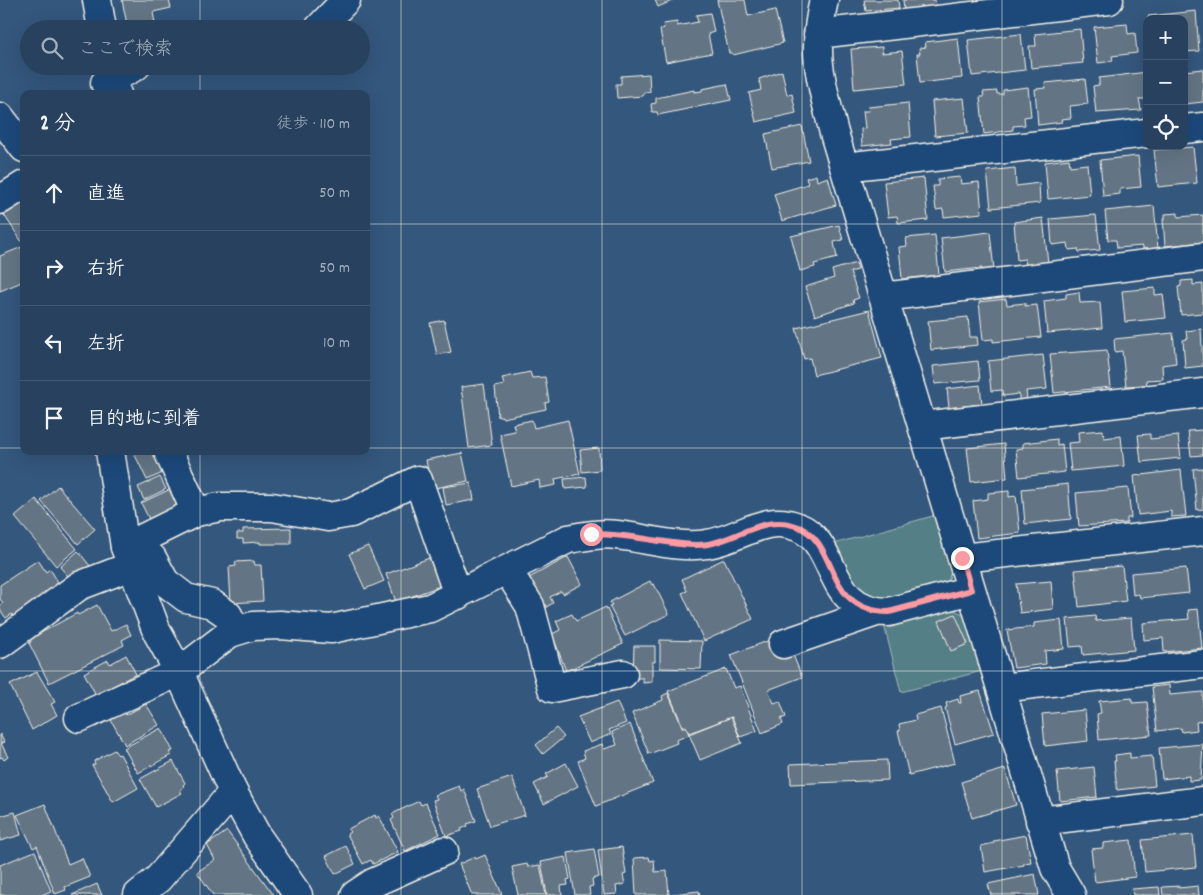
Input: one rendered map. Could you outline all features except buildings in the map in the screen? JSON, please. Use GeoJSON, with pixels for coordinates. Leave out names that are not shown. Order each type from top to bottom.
{"type":"FeatureCollection","features":[{"type":"Feature","properties":{"kind":"street"},"geometry":{"type":"LineString","coordinates":[[97,0],[100,20]]}},
{"type":"Feature","properties":{"kind":"street"},"geometry":{"type":"LineString","coordinates":[[327,20],[346,0]]}},
{"type":"Feature","properties":{"kind":"street"},"geometry":{"type":"LineString","coordinates":[[824,0],[818,34],[817,57],[820,78],[844,167],[1054,868],[1071,895]]}},
{"type":"Feature","properties":{"kind":"street"},"geometry":{"type":"LineString","coordinates":[[818,34],[1108,0]]}},
{"type":"Feature","properties":{"kind":"street"},"geometry":{"type":"LineString","coordinates":[[107,84],[122,75]]}},
{"type":"Feature","properties":{"kind":"street"},"geometry":{"type":"LineString","coordinates":[[0,117],[20,143]]}},
{"type":"Feature","properties":{"kind":"street"},"geometry":{"type":"LineString","coordinates":[[1188,129],[1203,127]]}},
{"type":"Feature","properties":{"kind":"street"},"geometry":{"type":"LineString","coordinates":[[844,167],[1143,133]]}},
{"type":"Feature","properties":{"kind":"street"},"geometry":{"type":"LineString","coordinates":[[0,200],[20,188]]}},
{"type":"Feature","properties":{"kind":"street"},"geometry":{"type":"LineString","coordinates":[[883,297],[1203,257]]}},
{"type":"Feature","properties":{"kind":"street"},"geometry":{"type":"LineString","coordinates":[[922,426],[1203,393]]}},
{"type":"Feature","properties":{"kind":"street"},"geometry":{"type":"LineString","coordinates":[[111,455],[127,556],[157,632],[178,672],[233,792],[257,836],[298,895]]}},
{"type":"Feature","properties":{"kind":"street"},"geometry":{"type":"LineString","coordinates":[[170,455],[196,512]]}},
{"type":"Feature","properties":{"kind":"street"},"geometry":{"type":"LineString","coordinates":[[0,644],[79,586],[196,512],[220,507],[272,507],[328,517],[351,513],[418,480],[458,595]]}},
{"type":"Feature","properties":{"kind":"street"},"geometry":{"type":"LineString","coordinates":[[79,718],[178,672],[230,633],[253,626],[280,625],[331,629],[430,608],[508,571],[568,539],[591,534],[616,534],[692,546],[710,544],[758,525],[779,523],[799,527],[815,539],[838,585],[857,603],[876,612]]}},
{"type":"Feature","properties":{"kind":"street"},"geometry":{"type":"LineString","coordinates":[[962,558],[1203,531]]}},
{"type":"Feature","properties":{"kind":"street"},"geometry":{"type":"LineString","coordinates":[[127,556],[152,558],[165,582],[186,598],[212,604],[228,615],[236,631]]}},
{"type":"Feature","properties":{"kind":"street"},"geometry":{"type":"LineString","coordinates":[[508,571],[530,606],[552,688],[623,674]]}},
{"type":"Feature","properties":{"kind":"street"},"geometry":{"type":"LineString","coordinates":[[783,644],[876,612],[889,612],[971,590]]}},
{"type":"Feature","properties":{"kind":"street"},"geometry":{"type":"LineString","coordinates":[[1000,688],[1203,664]]}},
{"type":"Feature","properties":{"kind":"street"},"geometry":{"type":"LineString","coordinates":[[138,895],[158,878],[233,792]]}},
{"type":"Feature","properties":{"kind":"street"},"geometry":{"type":"LineString","coordinates":[[1040,821],[1203,801]]}},
{"type":"Feature","properties":{"kind":"street"},"geometry":{"type":"LineString","coordinates":[[355,895],[373,883],[444,851]]}},
{"type":"Feature","properties":{"kind":"green space"},"geometry":{"type":"Polygon","coordinates":[[[936,515],[952,572],[948,584],[886,600],[872,601],[857,591],[830,545],[936,515]]]}},
{"type":"Feature","properties":{"kind":"green space"},"geometry":{"type":"Polygon","coordinates":[[[949,608],[961,613],[967,620],[982,671],[901,692],[884,625],[949,608]]]}},
{"type":"Feature","properties":{"kind":"route"},"geometry":{"type":"LineString","coordinates":[[591,534],[616,534],[692,546],[710,544],[758,525],[779,523],[799,527],[815,539],[838,585],[850,598],[864,608],[876,612],[889,612],[971,590],[962,558]]}}]}
